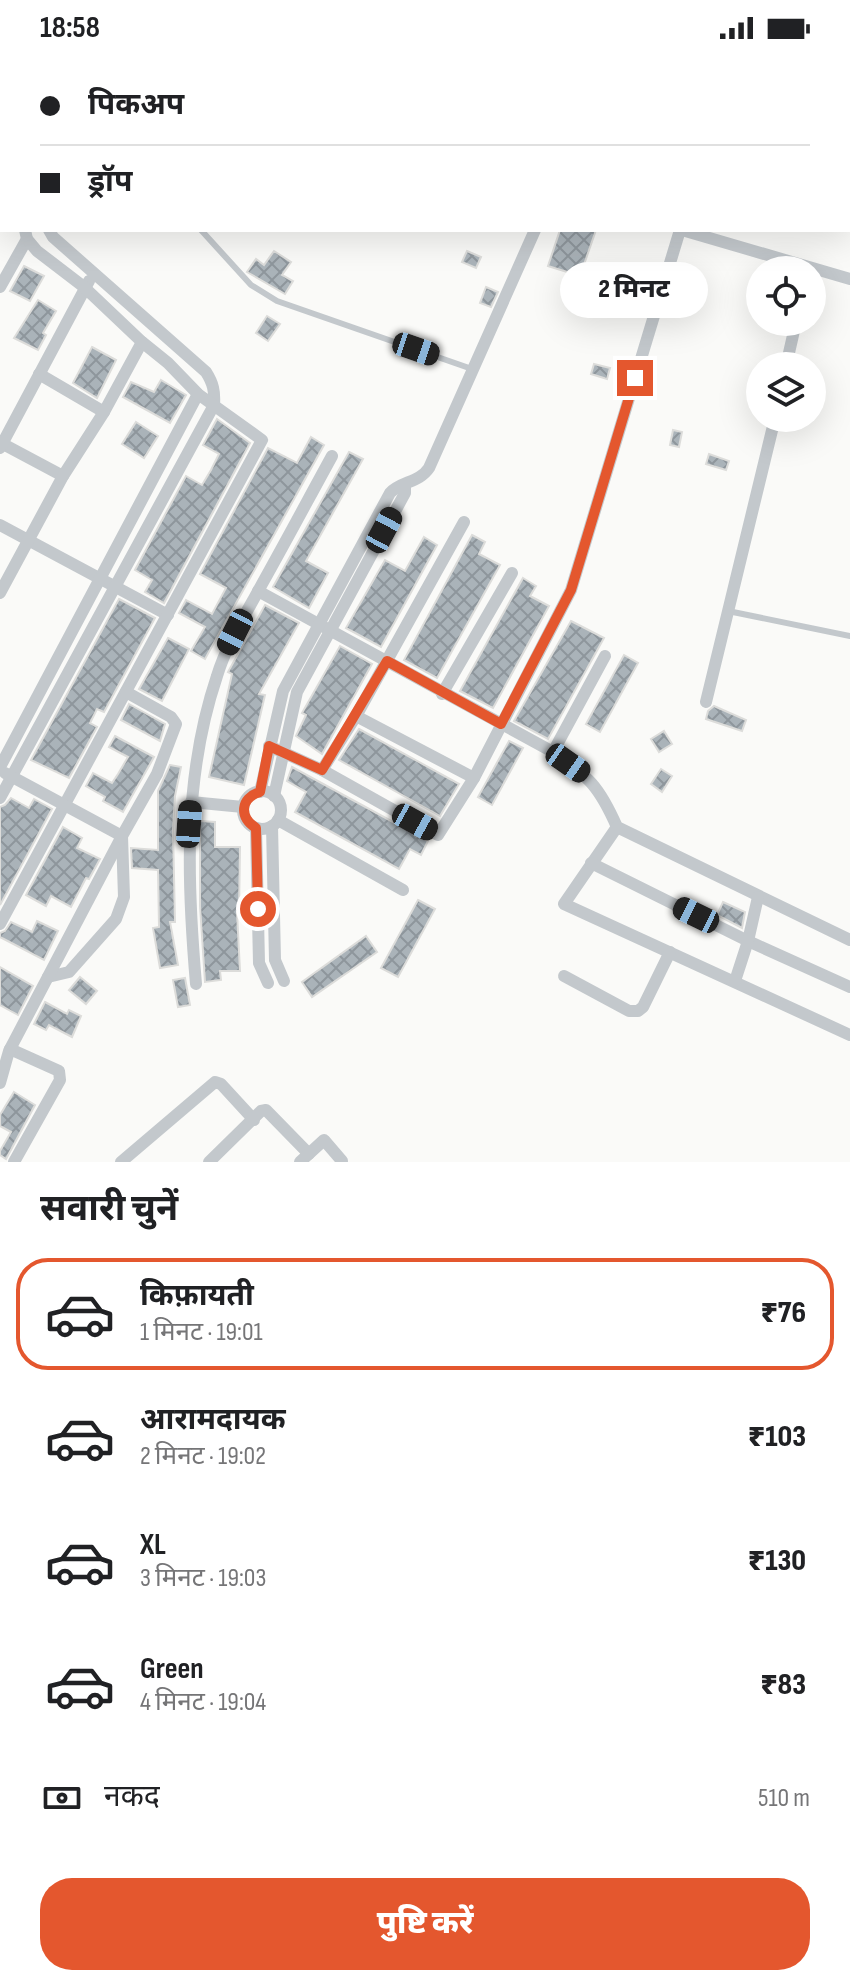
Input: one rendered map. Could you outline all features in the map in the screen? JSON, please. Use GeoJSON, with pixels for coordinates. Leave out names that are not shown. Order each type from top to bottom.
{"type":"FeatureCollection","features":[{"type":"Feature","properties":{"kind":"street"},"geometry":{"type":"LineString","coordinates":[[4,771],[114,587],[214,405],[213,383],[206,372],[50,232]]}},
{"type":"Feature","properties":{"kind":"street"},"geometry":{"type":"LineString","coordinates":[[284,981],[275,960],[275,823],[281,807],[274,796],[283,691],[384,502],[396,487],[423,477],[429,468],[534,232]]}},
{"type":"Feature","properties":{"kind":"street"},"geometry":{"type":"LineString","coordinates":[[276,748],[438,835],[474,778],[571,590],[680,232]]}},
{"type":"Feature","properties":{"kind":"street"},"geometry":{"type":"LineString","coordinates":[[688,232],[766,256]]}},
{"type":"Feature","properties":{"kind":"street"},"geometry":{"type":"LineString","coordinates":[[0,287],[26,234]]}},
{"type":"Feature","properties":{"kind":"street"},"geometry":{"type":"LineString","coordinates":[[0,924],[262,440],[198,394],[84,287],[37,251],[26,234]]}},
{"type":"Feature","properties":{"kind":"street"},"geometry":{"type":"LineString","coordinates":[[63,476],[1,446],[94,273]]}},
{"type":"Feature","properties":{"kind":"street"},"geometry":{"type":"LineString","coordinates":[[826,273],[850,279]]}},
{"type":"Feature","properties":{"kind":"street"},"geometry":{"type":"LineString","coordinates":[[0,593],[63,476],[104,412],[142,342]]}},
{"type":"Feature","properties":{"kind":"street"},"geometry":{"type":"LineString","coordinates":[[39,374],[104,412]]}},
{"type":"Feature","properties":{"kind":"street"},"geometry":{"type":"LineString","coordinates":[[0,798],[4,771],[98,579],[198,394]]}},
{"type":"Feature","properties":{"kind":"street"},"geometry":{"type":"LineString","coordinates":[[706,702],[772,432]]}},
{"type":"Feature","properties":{"kind":"street"},"geometry":{"type":"LineString","coordinates":[[196,984],[189,905],[188,845],[191,802],[216,677],[228,647],[332,456]]}},
{"type":"Feature","properties":{"kind":"street"},"geometry":{"type":"LineString","coordinates":[[260,792],[297,692],[405,493],[405,485]]}},
{"type":"Feature","properties":{"kind":"street"},"geometry":{"type":"LineString","coordinates":[[322,770],[356,716],[464,522]]}},
{"type":"Feature","properties":{"kind":"street"},"geometry":{"type":"LineString","coordinates":[[0,525],[168,615]]}},
{"type":"Feature","properties":{"kind":"street"},"geometry":{"type":"LineString","coordinates":[[442,694],[512,573]]}},
{"type":"Feature","properties":{"kind":"street"},"geometry":{"type":"LineString","coordinates":[[258,591],[553,752],[592,782],[607,803],[617,827],[850,940]]}},
{"type":"Feature","properties":{"kind":"street"},"geometry":{"type":"LineString","coordinates":[[553,752],[605,656]]}},
{"type":"Feature","properties":{"kind":"street"},"geometry":{"type":"LineString","coordinates":[[0,1083],[6,1049],[157,774],[176,724],[171,717],[126,692]]}},
{"type":"Feature","properties":{"kind":"street"},"geometry":{"type":"LineString","coordinates":[[356,716],[474,778]]}},
{"type":"Feature","properties":{"kind":"street"},"geometry":{"type":"LineString","coordinates":[[4,771],[122,836]]}},
{"type":"Feature","properties":{"kind":"street"},"geometry":{"type":"LineString","coordinates":[[274,796],[260,792],[249,797],[243,807],[248,823],[256,828],[264,829],[275,823]]}},
{"type":"Feature","properties":{"kind":"street"},"geometry":{"type":"LineString","coordinates":[[191,802],[243,807]]}},
{"type":"Feature","properties":{"kind":"street"},"geometry":{"type":"LineString","coordinates":[[275,823],[403,890]]}},
{"type":"Feature","properties":{"kind":"street"},"geometry":{"type":"LineString","coordinates":[[617,827],[564,904],[850,1035]]}},
{"type":"Feature","properties":{"kind":"street"},"geometry":{"type":"LineString","coordinates":[[256,828],[259,963],[268,983]]}},
{"type":"Feature","properties":{"kind":"street"},"geometry":{"type":"LineString","coordinates":[[48,977],[69,972],[116,919],[124,897],[122,836]]}},
{"type":"Feature","properties":{"kind":"street"},"geometry":{"type":"LineString","coordinates":[[591,863],[748,941],[850,987]]}},
{"type":"Feature","properties":{"kind":"street"},"geometry":{"type":"LineString","coordinates":[[735,981],[758,897]]}},
{"type":"Feature","properties":{"kind":"street"},"geometry":{"type":"LineString","coordinates":[[564,976],[629,1011],[638,1011],[643,1007],[670,952]]}},
{"type":"Feature","properties":{"kind":"street"},"geometry":{"type":"LineString","coordinates":[[6,1049],[59,1071],[60,1080],[14,1162]]}},
{"type":"Feature","properties":{"kind":"street"},"geometry":{"type":"LineString","coordinates":[[121,1162],[215,1082],[221,1084],[254,1120]]}},
{"type":"Feature","properties":{"kind":"street"},"geometry":{"type":"LineString","coordinates":[[209,1162],[261,1111],[266,1110],[304,1158],[324,1140],[342,1161]]}},
{"type":"Feature","properties":{"kind":"lane"},"geometry":{"type":"LineString","coordinates":[[203,232],[251,285],[277,301],[472,369]]}},
{"type":"Feature","properties":{"kind":"lane"},"geometry":{"type":"LineString","coordinates":[[728,611],[850,636]]}},
{"type":"Feature","properties":{"kind":"building"},"geometry":{"type":"Polygon","coordinates":[[[559,232],[595,232],[580,276],[548,266],[559,232]]]}},
{"type":"Feature","properties":{"kind":"building"},"geometry":{"type":"Polygon","coordinates":[[[274,251],[291,262],[282,275],[293,281],[285,294],[247,272],[256,259],[264,265],[274,251]]]}},
{"type":"Feature","properties":{"kind":"building"},"geometry":{"type":"Polygon","coordinates":[[[467,251],[481,257],[476,268],[462,262],[467,251]]]}},
{"type":"Feature","properties":{"kind":"building"},"geometry":{"type":"Polygon","coordinates":[[[24,266],[44,276],[30,301],[10,291],[24,266]]]}},
{"type":"Feature","properties":{"kind":"building"},"geometry":{"type":"Polygon","coordinates":[[[486,287],[498,292],[491,307],[480,303],[486,287]]]}},
{"type":"Feature","properties":{"kind":"building"},"geometry":{"type":"Polygon","coordinates":[[[38,300],[56,311],[43,333],[46,335],[38,350],[14,338],[38,300]]]}},
{"type":"Feature","properties":{"kind":"building"},"geometry":{"type":"Polygon","coordinates":[[[267,316],[280,324],[268,341],[256,333],[267,316]]]}},
{"type":"Feature","properties":{"kind":"building"},"geometry":{"type":"Polygon","coordinates":[[[92,347],[116,360],[97,398],[73,383],[92,347]]]}},
{"type":"Feature","properties":{"kind":"building"},"geometry":{"type":"Polygon","coordinates":[[[594,364],[610,368],[607,379],[591,374],[594,364]]]}},
{"type":"Feature","properties":{"kind":"building"},"geometry":{"type":"Polygon","coordinates":[[[161,380],[186,395],[170,423],[123,397],[131,382],[154,392],[161,380]]]}},
{"type":"Feature","properties":{"kind":"building"},"geometry":{"type":"Polygon","coordinates":[[[217,419],[250,443],[164,603],[145,592],[152,580],[135,570],[186,476],[202,485],[211,470],[219,454],[203,445],[217,419]]]}},
{"type":"Feature","properties":{"kind":"building"},"geometry":{"type":"Polygon","coordinates":[[[136,422],[158,436],[144,458],[122,444],[136,422]]]}},
{"type":"Feature","properties":{"kind":"building"},"geometry":{"type":"Polygon","coordinates":[[[673,430],[682,432],[679,447],[670,445],[673,430]]]}},
{"type":"Feature","properties":{"kind":"building"},"geometry":{"type":"Polygon","coordinates":[[[311,437],[324,445],[205,659],[191,651],[205,627],[179,613],[186,600],[212,614],[226,588],[200,574],[268,448],[297,463],[311,437]]]}},
{"type":"Feature","properties":{"kind":"building"},"geometry":{"type":"Polygon","coordinates":[[[349,452],[363,459],[306,561],[328,573],[309,608],[273,587],[349,452]]]}},
{"type":"Feature","properties":{"kind":"building"},"geometry":{"type":"Polygon","coordinates":[[[709,454],[729,461],[726,470],[706,464],[709,454]]]}},
{"type":"Feature","properties":{"kind":"building"},"geometry":{"type":"Polygon","coordinates":[[[472,535],[485,542],[479,554],[500,565],[437,678],[404,660],[472,535]]]}},
{"type":"Feature","properties":{"kind":"building"},"geometry":{"type":"Polygon","coordinates":[[[424,537],[437,545],[381,647],[346,628],[385,560],[405,571],[424,537]]]}},
{"type":"Feature","properties":{"kind":"building"},"geometry":{"type":"Polygon","coordinates":[[[523,578],[536,586],[530,596],[549,606],[493,708],[460,691],[523,578]]]}},
{"type":"Feature","properties":{"kind":"building"},"geometry":{"type":"Polygon","coordinates":[[[119,599],[155,618],[104,712],[97,709],[90,723],[97,727],[69,778],[31,760],[119,599]]]}},
{"type":"Feature","properties":{"kind":"building"},"geometry":{"type":"Polygon","coordinates":[[[265,605],[299,623],[259,694],[265,695],[244,785],[209,777],[232,674],[228,672],[265,605]]]}},
{"type":"Feature","properties":{"kind":"building"},"geometry":{"type":"Polygon","coordinates":[[[571,621],[604,638],[548,739],[514,721],[571,621]]]}},
{"type":"Feature","properties":{"kind":"building"},"geometry":{"type":"Polygon","coordinates":[[[168,638],[189,649],[162,701],[139,689],[168,638]]]}},
{"type":"Feature","properties":{"kind":"building"},"geometry":{"type":"Polygon","coordinates":[[[340,646],[372,664],[322,754],[296,736],[306,715],[302,713],[340,646]]]}},
{"type":"Feature","properties":{"kind":"building"},"geometry":{"type":"Polygon","coordinates":[[[624,655],[638,663],[600,732],[586,724],[624,655]]]}},
{"type":"Feature","properties":{"kind":"building"},"geometry":{"type":"Polygon","coordinates":[[[129,704],[165,724],[160,741],[121,720],[129,704]]]}},
{"type":"Feature","properties":{"kind":"building"},"geometry":{"type":"Polygon","coordinates":[[[714,706],[746,720],[742,731],[706,719],[708,711],[714,706]]]}},
{"type":"Feature","properties":{"kind":"building"},"geometry":{"type":"Polygon","coordinates":[[[359,729],[459,784],[440,816],[339,760],[359,729]]]}},
{"type":"Feature","properties":{"kind":"building"},"geometry":{"type":"Polygon","coordinates":[[[664,731],[672,744],[659,752],[651,739],[664,731]]]}},
{"type":"Feature","properties":{"kind":"building"},"geometry":{"type":"Polygon","coordinates":[[[115,736],[154,757],[123,812],[103,801],[105,797],[86,786],[93,773],[112,783],[128,757],[109,747],[115,736]]]}},
{"type":"Feature","properties":{"kind":"building"},"geometry":{"type":"Polygon","coordinates":[[[509,741],[523,748],[492,805],[478,797],[509,741]]]}},
{"type":"Feature","properties":{"kind":"building"},"geometry":{"type":"Polygon","coordinates":[[[170,765],[181,767],[173,830],[175,922],[170,922],[178,965],[160,968],[153,928],[159,927],[158,870],[132,868],[131,848],[158,850],[158,791],[170,765]]]}},
{"type":"Feature","properties":{"kind":"building"},"geometry":{"type":"Polygon","coordinates":[[[292,767],[428,841],[421,855],[410,849],[399,869],[295,812],[306,792],[287,781],[292,767]]]}},
{"type":"Feature","properties":{"kind":"building"},"geometry":{"type":"Polygon","coordinates":[[[661,769],[672,776],[662,792],[651,784],[661,769]]]}},
{"type":"Feature","properties":{"kind":"building"},"geometry":{"type":"Polygon","coordinates":[[[11,798],[29,808],[34,799],[52,809],[0,905],[0,807],[11,798]]]}},
{"type":"Feature","properties":{"kind":"building"},"geometry":{"type":"Polygon","coordinates":[[[200,821],[215,822],[215,847],[240,847],[237,912],[240,971],[220,971],[221,980],[205,982],[200,906],[200,821]]]}},
{"type":"Feature","properties":{"kind":"building"},"geometry":{"type":"Polygon","coordinates":[[[63,827],[82,838],[77,848],[100,859],[71,907],[51,896],[46,906],[26,895],[63,827]]]}},
{"type":"Feature","properties":{"kind":"building"},"geometry":{"type":"Polygon","coordinates":[[[418,900],[435,909],[398,977],[381,968],[418,900]]]}},
{"type":"Feature","properties":{"kind":"building"},"geometry":{"type":"Polygon","coordinates":[[[723,902],[745,912],[742,928],[717,915],[723,902]]]}},
{"type":"Feature","properties":{"kind":"building"},"geometry":{"type":"Polygon","coordinates":[[[37,921],[58,931],[44,960],[0,937],[11,922],[32,932],[37,921]]]}},
{"type":"Feature","properties":{"kind":"building"},"geometry":{"type":"Polygon","coordinates":[[[366,936],[377,952],[312,997],[302,982],[366,936]]]}},
{"type":"Feature","properties":{"kind":"building"},"geometry":{"type":"Polygon","coordinates":[[[0,967],[33,986],[18,1015],[0,1005],[0,967]]]}},
{"type":"Feature","properties":{"kind":"building"},"geometry":{"type":"Polygon","coordinates":[[[80,977],[97,991],[86,1004],[69,990],[80,977]]]}},
{"type":"Feature","properties":{"kind":"building"},"geometry":{"type":"Polygon","coordinates":[[[185,978],[190,1005],[178,1007],[173,980],[185,978]]]}},
{"type":"Feature","properties":{"kind":"building"},"geometry":{"type":"Polygon","coordinates":[[[45,1002],[67,1014],[69,1010],[81,1016],[72,1037],[49,1025],[46,1030],[34,1024],[45,1002]]]}},
{"type":"Feature","properties":{"kind":"building"},"geometry":{"type":"Polygon","coordinates":[[[14,1092],[35,1105],[6,1159],[0,1151],[11,1132],[0,1126],[0,1115],[14,1092]]]}},
{"type":"Feature","properties":{"kind":"route"},"geometry":{"type":"LineString","coordinates":[[258,909],[256,828],[248,823],[243,807],[249,797],[260,792],[269,746],[322,770],[387,661],[501,724],[571,590],[635,378]]}}]}
